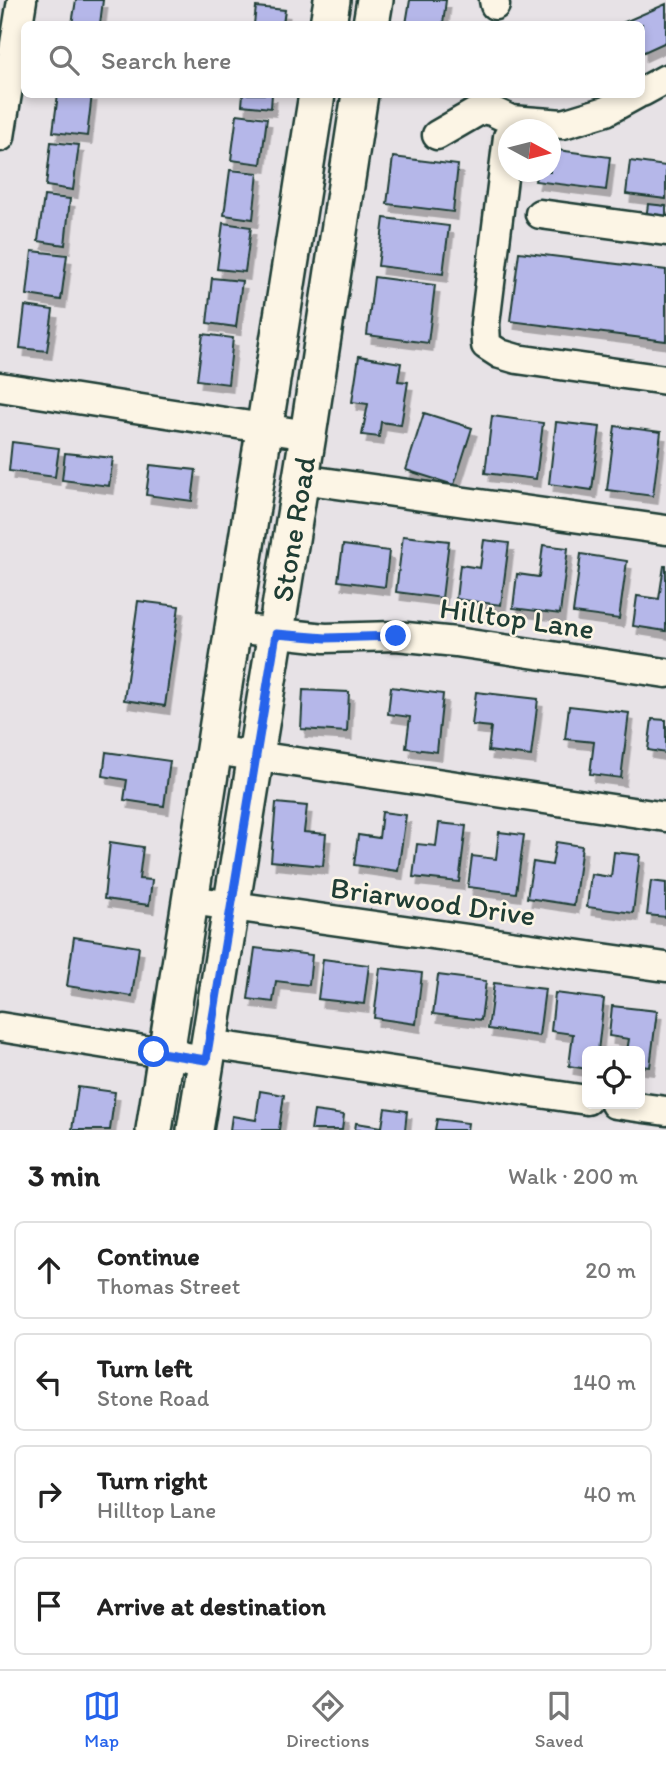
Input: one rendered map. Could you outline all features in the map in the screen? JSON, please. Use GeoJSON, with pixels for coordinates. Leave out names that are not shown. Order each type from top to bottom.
{"type":"FeatureCollection","features":[{"type":"Feature","properties":{"kind":"main road"},"geometry":{"type":"LineString","coordinates":[[328,21],[332,0]]}},
{"type":"Feature","properties":{"kind":"main road"},"geometry":{"type":"LineString","coordinates":[[372,21],[375,0]]}},
{"type":"Feature","properties":{"kind":"main road","name":"Stone Road"},"geometry":{"type":"LineString","coordinates":[[154,1130],[316,98]]}},
{"type":"Feature","properties":{"kind":"main road","name":"Stone Road"},"geometry":{"type":"LineString","coordinates":[[195,1130],[308,436],[359,98]]}},
{"type":"Feature","properties":{"kind":"street"},"geometry":{"type":"LineString","coordinates":[[0,137],[22,0]]}},
{"type":"Feature","properties":{"kind":"street"},"geometry":{"type":"LineString","coordinates":[[645,90],[666,79]]}},
{"type":"Feature","properties":{"kind":"street"},"geometry":{"type":"LineString","coordinates":[[561,124],[606,111],[630,98]]}},
{"type":"Feature","properties":{"kind":"street"},"geometry":{"type":"LineString","coordinates":[[437,135],[482,110],[492,111],[500,119]]}},
{"type":"Feature","properties":{"kind":"street"},"geometry":{"type":"LineString","coordinates":[[503,182],[485,324],[486,345],[500,354],[517,359],[666,380]]}},
{"type":"Feature","properties":{"kind":"street"},"geometry":{"type":"LineString","coordinates":[[540,214],[666,231]]}},
{"type":"Feature","properties":{"kind":"street"},"geometry":{"type":"LineString","coordinates":[[0,387],[308,436]]}},
{"type":"Feature","properties":{"kind":"street"},"geometry":{"type":"LineString","coordinates":[[301,479],[666,530]]}},
{"type":"Feature","properties":{"kind":"street","name":"Hilltop Lane"},"geometry":{"type":"LineString","coordinates":[[233,628],[326,638],[396,636],[456,642],[666,673]]}},
{"type":"Feature","properties":{"kind":"street"},"geometry":{"type":"LineString","coordinates":[[214,750],[666,817]]}},
{"type":"Feature","properties":{"kind":"street","name":"Briarwood Drive"},"geometry":{"type":"LineString","coordinates":[[190,900],[666,967]]}},
{"type":"Feature","properties":{"kind":"street"},"geometry":{"type":"LineString","coordinates":[[0,1027],[166,1054],[207,1052],[582,1099]]}},
{"type":"Feature","properties":{"kind":"street"},"geometry":{"type":"LineString","coordinates":[[645,1108],[666,1111]]}},
{"type":"Feature","properties":{"kind":"building"},"geometry":{"type":"Polygon","coordinates":[[[76,0],[103,0],[100,21],[72,21],[76,0]]]}},
{"type":"Feature","properties":{"kind":"building"},"geometry":{"type":"Polygon","coordinates":[[[410,0],[446,0],[443,21],[406,21],[410,0]]]}},
{"type":"Feature","properties":{"kind":"building"},"geometry":{"type":"Polygon","coordinates":[[[666,4],[666,42],[645,52],[645,21],[627,21],[666,4]]]}},
{"type":"Feature","properties":{"kind":"building"},"geometry":{"type":"Polygon","coordinates":[[[256,7],[285,10],[283,21],[254,21],[256,7]]]}},
{"type":"Feature","properties":{"kind":"building"},"geometry":{"type":"Polygon","coordinates":[[[57,98],[92,98],[87,136],[53,132],[57,98]]]}},
{"type":"Feature","properties":{"kind":"building"},"geometry":{"type":"Polygon","coordinates":[[[243,98],[272,98],[271,108],[242,105],[243,98]]]}},
{"type":"Feature","properties":{"kind":"building"},"geometry":{"type":"Polygon","coordinates":[[[237,114],[267,118],[261,164],[231,160],[237,114]]]}},
{"type":"Feature","properties":{"kind":"building"},"geometry":{"type":"Polygon","coordinates":[[[51,142],[79,145],[73,190],[46,186],[51,142]]]}},
{"type":"Feature","properties":{"kind":"building"},"geometry":{"type":"Polygon","coordinates":[[[561,150],[610,157],[606,190],[543,182],[561,182],[561,150]]]}},
{"type":"Feature","properties":{"kind":"building"},"geometry":{"type":"Polygon","coordinates":[[[393,157],[458,165],[453,212],[387,204],[393,157]]]}},
{"type":"Feature","properties":{"kind":"building"},"geometry":{"type":"Polygon","coordinates":[[[630,161],[666,166],[666,199],[626,194],[630,161]]]}},
{"type":"Feature","properties":{"kind":"building"},"geometry":{"type":"Polygon","coordinates":[[[230,170],[258,173],[253,219],[224,215],[230,170]]]}},
{"type":"Feature","properties":{"kind":"building"},"geometry":{"type":"Polygon","coordinates":[[[44,196],[70,199],[65,245],[38,241],[44,196]]]}},
{"type":"Feature","properties":{"kind":"building"},"geometry":{"type":"Polygon","coordinates":[[[648,204],[666,206],[666,222],[646,219],[648,204]]]}},
{"type":"Feature","properties":{"kind":"building"},"geometry":{"type":"Polygon","coordinates":[[[384,218],[449,226],[443,274],[378,266],[384,218]]]}},
{"type":"Feature","properties":{"kind":"building"},"geometry":{"type":"Polygon","coordinates":[[[223,223],[251,227],[245,272],[217,269],[223,223]]]}},
{"type":"Feature","properties":{"kind":"building"},"geometry":{"type":"Polygon","coordinates":[[[32,251],[67,255],[61,300],[27,295],[32,251]]]}},
{"type":"Feature","properties":{"kind":"building"},"geometry":{"type":"Polygon","coordinates":[[[519,252],[666,270],[666,341],[510,321],[519,252]]]}},
{"type":"Feature","properties":{"kind":"building"},"geometry":{"type":"Polygon","coordinates":[[[374,277],[435,285],[428,343],[367,335],[374,277]]]}},
{"type":"Feature","properties":{"kind":"building"},"geometry":{"type":"Polygon","coordinates":[[[212,278],[242,281],[236,327],[207,323],[212,278]]]}},
{"type":"Feature","properties":{"kind":"building"},"geometry":{"type":"Polygon","coordinates":[[[25,306],[53,310],[47,351],[20,348],[25,306]]]}},
{"type":"Feature","properties":{"kind":"building"},"geometry":{"type":"Polygon","coordinates":[[[203,334],[233,338],[228,384],[197,380],[203,334]]]}},
{"type":"Feature","properties":{"kind":"building"},"geometry":{"type":"Polygon","coordinates":[[[359,356],[401,363],[398,381],[408,382],[401,425],[381,422],[379,437],[362,435],[368,404],[352,402],[359,356]]]}},
{"type":"Feature","properties":{"kind":"building"},"geometry":{"type":"Polygon","coordinates":[[[424,413],[472,428],[454,485],[406,470],[424,413]]]}},
{"type":"Feature","properties":{"kind":"building"},"geometry":{"type":"Polygon","coordinates":[[[492,416],[543,423],[536,479],[485,473],[492,416]]]}},
{"type":"Feature","properties":{"kind":"building"},"geometry":{"type":"Polygon","coordinates":[[[556,422],[600,427],[592,490],[549,484],[556,422]]]}},
{"type":"Feature","properties":{"kind":"building"},"geometry":{"type":"Polygon","coordinates":[[[615,426],[661,432],[653,496],[607,490],[615,426]]]}},
{"type":"Feature","properties":{"kind":"building"},"geometry":{"type":"Polygon","coordinates":[[[12,442],[59,448],[55,477],[9,471],[12,442]]]}},
{"type":"Feature","properties":{"kind":"building"},"geometry":{"type":"Polygon","coordinates":[[[65,453],[113,458],[109,486],[62,480],[65,453]]]}},
{"type":"Feature","properties":{"kind":"building"},"geometry":{"type":"Polygon","coordinates":[[[150,465],[196,470],[192,501],[146,495],[150,465]]]}},
{"type":"Feature","properties":{"kind":"building"},"geometry":{"type":"Polygon","coordinates":[[[403,536],[449,541],[442,598],[396,592],[403,536]]]}},
{"type":"Feature","properties":{"kind":"building"},"geometry":{"type":"Polygon","coordinates":[[[484,540],[509,543],[501,605],[456,599],[460,565],[480,568],[484,540]]]}},
{"type":"Feature","properties":{"kind":"building"},"geometry":{"type":"Polygon","coordinates":[[[343,545],[389,551],[385,587],[338,581],[343,545]]]}},
{"type":"Feature","properties":{"kind":"building"},"geometry":{"type":"Polygon","coordinates":[[[543,545],[568,548],[560,614],[513,608],[517,574],[539,577],[543,545]]]}},
{"type":"Feature","properties":{"kind":"building"},"geometry":{"type":"Polygon","coordinates":[[[581,554],[627,561],[619,619],[573,613],[581,554]]]}},
{"type":"Feature","properties":{"kind":"building"},"geometry":{"type":"Polygon","coordinates":[[[664,566],[666,631],[633,626],[637,596],[659,599],[664,566]]]}},
{"type":"Feature","properties":{"kind":"building"},"geometry":{"type":"Polygon","coordinates":[[[138,601],[179,606],[165,706],[124,700],[138,601]]]}},
{"type":"Feature","properties":{"kind":"building"},"geometry":{"type":"Polygon","coordinates":[[[391,687],[443,694],[437,752],[406,748],[410,717],[388,714],[391,687]]]}},
{"type":"Feature","properties":{"kind":"building"},"geometry":{"type":"Polygon","coordinates":[[[303,690],[349,692],[347,732],[301,729],[303,690]]]}},
{"type":"Feature","properties":{"kind":"building"},"geometry":{"type":"Polygon","coordinates":[[[476,692],[538,699],[531,756],[488,751],[491,727],[472,725],[476,692]]]}},
{"type":"Feature","properties":{"kind":"building"},"geometry":{"type":"Polygon","coordinates":[[[569,706],[629,713],[621,778],[590,774],[594,742],[565,739],[569,706]]]}},
{"type":"Feature","properties":{"kind":"building"},"geometry":{"type":"Polygon","coordinates":[[[652,719],[666,720],[666,753],[648,750],[652,719]]]}},
{"type":"Feature","properties":{"kind":"building"},"geometry":{"type":"Polygon","coordinates":[[[106,752],[170,761],[164,806],[124,800],[127,780],[103,776],[106,752]]]}},
{"type":"Feature","properties":{"kind":"building"},"geometry":{"type":"Polygon","coordinates":[[[276,803],[307,806],[304,832],[326,834],[323,866],[271,861],[276,803]]]}},
{"type":"Feature","properties":{"kind":"building"},"geometry":{"type":"Polygon","coordinates":[[[382,812],[406,815],[398,871],[354,865],[358,835],[379,838],[382,812]]]}},
{"type":"Feature","properties":{"kind":"building"},"geometry":{"type":"Polygon","coordinates":[[[439,823],[466,826],[459,882],[413,877],[417,844],[436,846],[439,823]]]}},
{"type":"Feature","properties":{"kind":"building"},"geometry":{"type":"Polygon","coordinates":[[[499,832],[524,835],[516,893],[468,887],[472,856],[496,859],[499,832]]]}},
{"type":"Feature","properties":{"kind":"building"},"geometry":{"type":"Polygon","coordinates":[[[110,842],[143,847],[139,879],[152,880],[149,905],[104,899],[110,842]]]}},
{"type":"Feature","properties":{"kind":"building"},"geometry":{"type":"Polygon","coordinates":[[[556,842],[582,846],[574,905],[527,898],[533,862],[552,865],[556,842]]]}},
{"type":"Feature","properties":{"kind":"building"},"geometry":{"type":"Polygon","coordinates":[[[614,852],[640,855],[633,913],[587,907],[591,874],[611,877],[614,852]]]}},
{"type":"Feature","properties":{"kind":"building"},"geometry":{"type":"Polygon","coordinates":[[[651,881],[666,883],[666,917],[647,915],[651,881]]]}},
{"type":"Feature","properties":{"kind":"building"},"geometry":{"type":"Polygon","coordinates":[[[74,937],[139,947],[132,996],[67,986],[74,937]]]}},
{"type":"Feature","properties":{"kind":"building"},"geometry":{"type":"Polygon","coordinates":[[[255,948],[312,955],[309,985],[276,981],[273,1002],[248,999],[255,948]]]}},
{"type":"Feature","properties":{"kind":"building"},"geometry":{"type":"Polygon","coordinates":[[[323,959],[369,965],[364,1004],[318,999],[323,959]]]}},
{"type":"Feature","properties":{"kind":"building"},"geometry":{"type":"Polygon","coordinates":[[[380,968],[422,973],[416,1024],[374,1018],[380,968]]]}},
{"type":"Feature","properties":{"kind":"building"},"geometry":{"type":"Polygon","coordinates":[[[438,975],[486,981],[481,1020],[433,1014],[438,975]]]}},
{"type":"Feature","properties":{"kind":"building"},"geometry":{"type":"Polygon","coordinates":[[[494,983],[545,989],[539,1036],[488,1029],[494,983]]]}},
{"type":"Feature","properties":{"kind":"building"},"geometry":{"type":"Polygon","coordinates":[[[555,993],[604,999],[599,1046],[582,1046],[582,1068],[569,1066],[573,1034],[551,1031],[555,993]]]}},
{"type":"Feature","properties":{"kind":"building"},"geometry":{"type":"Polygon","coordinates":[[[612,1006],[657,1011],[650,1067],[645,1066],[645,1046],[628,1046],[629,1039],[609,1036],[612,1006]]]}},
{"type":"Feature","properties":{"kind":"building"},"geometry":{"type":"Polygon","coordinates":[[[78,1087],[115,1092],[110,1130],[72,1130],[78,1087]]]}},
{"type":"Feature","properties":{"kind":"building"},"geometry":{"type":"Polygon","coordinates":[[[260,1091],[284,1095],[279,1130],[230,1130],[232,1116],[256,1120],[260,1091]]]}},
{"type":"Feature","properties":{"kind":"building"},"geometry":{"type":"Polygon","coordinates":[[[385,1108],[407,1111],[405,1130],[355,1130],[356,1123],[382,1127],[385,1108]]]}},
{"type":"Feature","properties":{"kind":"building"},"geometry":{"type":"Polygon","coordinates":[[[314,1111],[344,1115],[342,1130],[311,1130],[314,1111]]]}},
{"type":"Feature","properties":{"kind":"building"},"geometry":{"type":"Polygon","coordinates":[[[437,1119],[468,1123],[467,1130],[435,1130],[437,1119]]]}},
{"type":"Feature","properties":{"kind":"route"},"geometry":{"type":"LineString","coordinates":[[154,1052],[206,1060],[276,634],[326,638],[396,636]]}}]}
